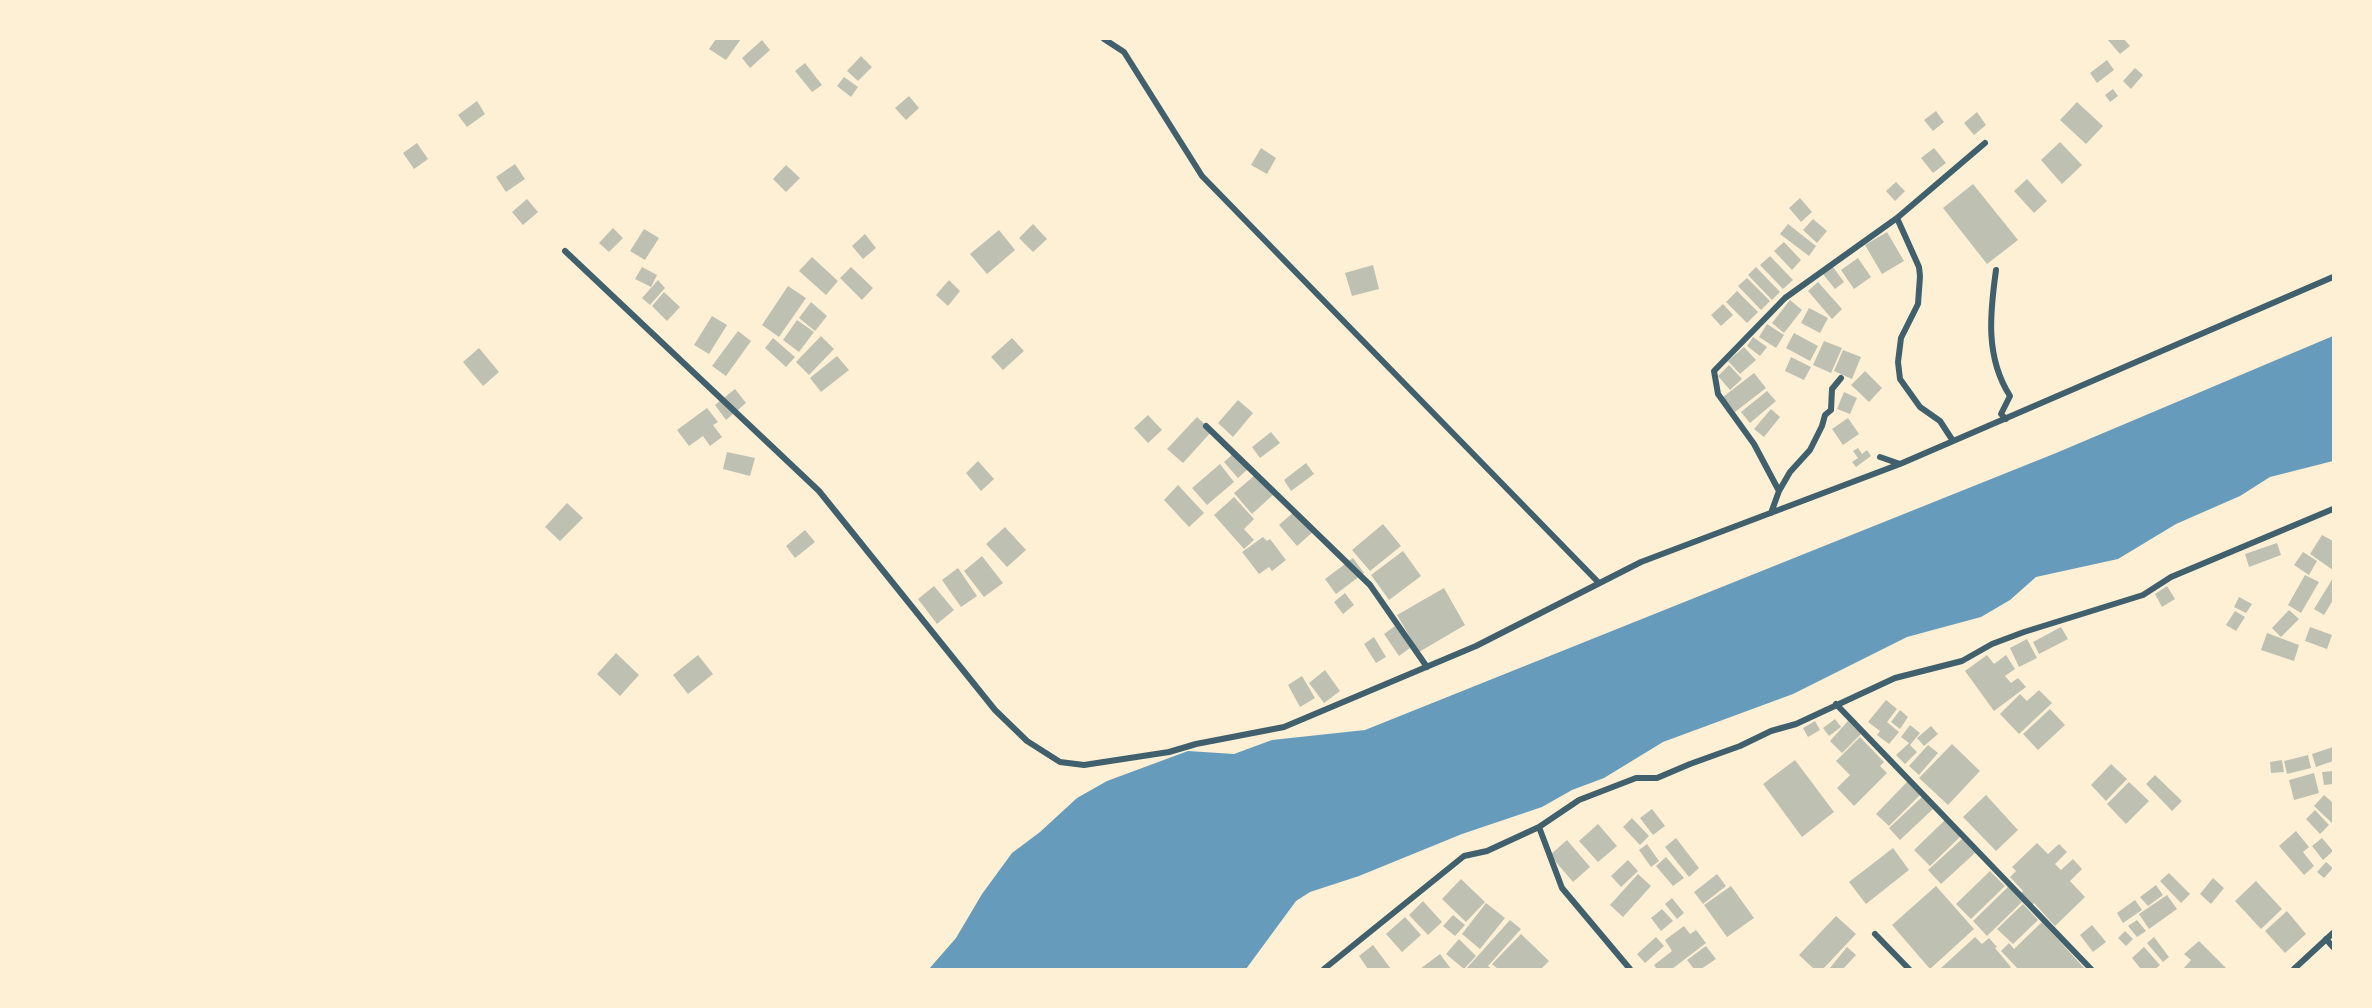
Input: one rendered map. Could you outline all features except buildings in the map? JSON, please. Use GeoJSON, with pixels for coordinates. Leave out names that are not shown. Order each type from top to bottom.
{"type":"FeatureCollection","features":[{"type":"Feature","properties":{"kind":"street"},"geometry":{"type":"LineString","coordinates":[[1104,39],[1124,52],[1202,176],[1599,583]]}},
{"type":"Feature","properties":{"kind":"street"},"geometry":{"type":"LineString","coordinates":[[1779,491],[1754,444],[1718,394],[1714,371],[1785,298],[1897,219],[1985,142]]}},
{"type":"Feature","properties":{"kind":"street"},"geometry":{"type":"LineString","coordinates":[[1897,219],[1920,276],[1918,304],[1901,338],[1898,362],[1900,379],[1920,407],[1940,421],[1953,441]]}},
{"type":"Feature","properties":{"kind":"street"},"geometry":{"type":"LineString","coordinates":[[565,250],[819,491],[995,710],[1027,741],[1060,762],[1084,765],[1111,762],[1284,727],[1476,646],[1641,562],[1900,464],[2333,277]]}},
{"type":"Feature","properties":{"kind":"street"},"geometry":{"type":"LineString","coordinates":[[1996,270],[1990,321],[1992,354],[2010,396],[2001,414],[2006,419]]}},
{"type":"Feature","properties":{"kind":"street"},"geometry":{"type":"LineString","coordinates":[[1771,513],[1779,491],[1790,472],[1810,450],[1825,415],[1831,410],[1832,389],[1841,378]]}},
{"type":"Feature","properties":{"kind":"street"},"geometry":{"type":"LineString","coordinates":[[1206,426],[1370,585],[1427,667]]}},
{"type":"Feature","properties":{"kind":"street"},"geometry":{"type":"LineString","coordinates":[[1881,457],[1900,464]]}},
{"type":"Feature","properties":{"kind":"street"},"geometry":{"type":"LineString","coordinates":[[1324,969],[1464,856],[1487,851],[1539,827],[1579,800],[1636,778],[1658,778],[1796,723],[1895,678],[1962,661],[1992,644],[2024,632],[2143,595],[2171,577],[2333,509]]}},
{"type":"Feature","properties":{"kind":"street"},"geometry":{"type":"LineString","coordinates":[[1836,704],[2091,969]]}},
{"type":"Feature","properties":{"kind":"street"},"geometry":{"type":"LineString","coordinates":[[1539,827],[1562,888],[1630,969]]}},
{"type":"Feature","properties":{"kind":"street"},"geometry":{"type":"LineString","coordinates":[[2294,969],[2333,933]]}},
{"type":"Feature","properties":{"kind":"street"},"geometry":{"type":"LineString","coordinates":[[1875,934],[1909,969]]}},
{"type":"Feature","properties":{"kind":"street"},"geometry":{"type":"LineString","coordinates":[[2326,939],[2333,946]]}},
{"type":"Feature","properties":{"kind":"water"},"geometry":{"type":"Polygon","coordinates":[[[2333,336],[2333,461],[2270,477],[2240,496],[2176,524],[2118,559],[2036,577],[2010,600],[1981,617],[1907,637],[1793,694],[1663,742],[1604,778],[1572,790],[1542,807],[1462,834],[1359,876],[1310,892],[1296,901],[1246,969],[929,969],[956,938],[982,894],[1012,853],[1040,832],[1077,798],[1107,781],[1188,751],[1234,754],[1272,740],[1365,730],[2056,453],[2333,336]]]}}]}
